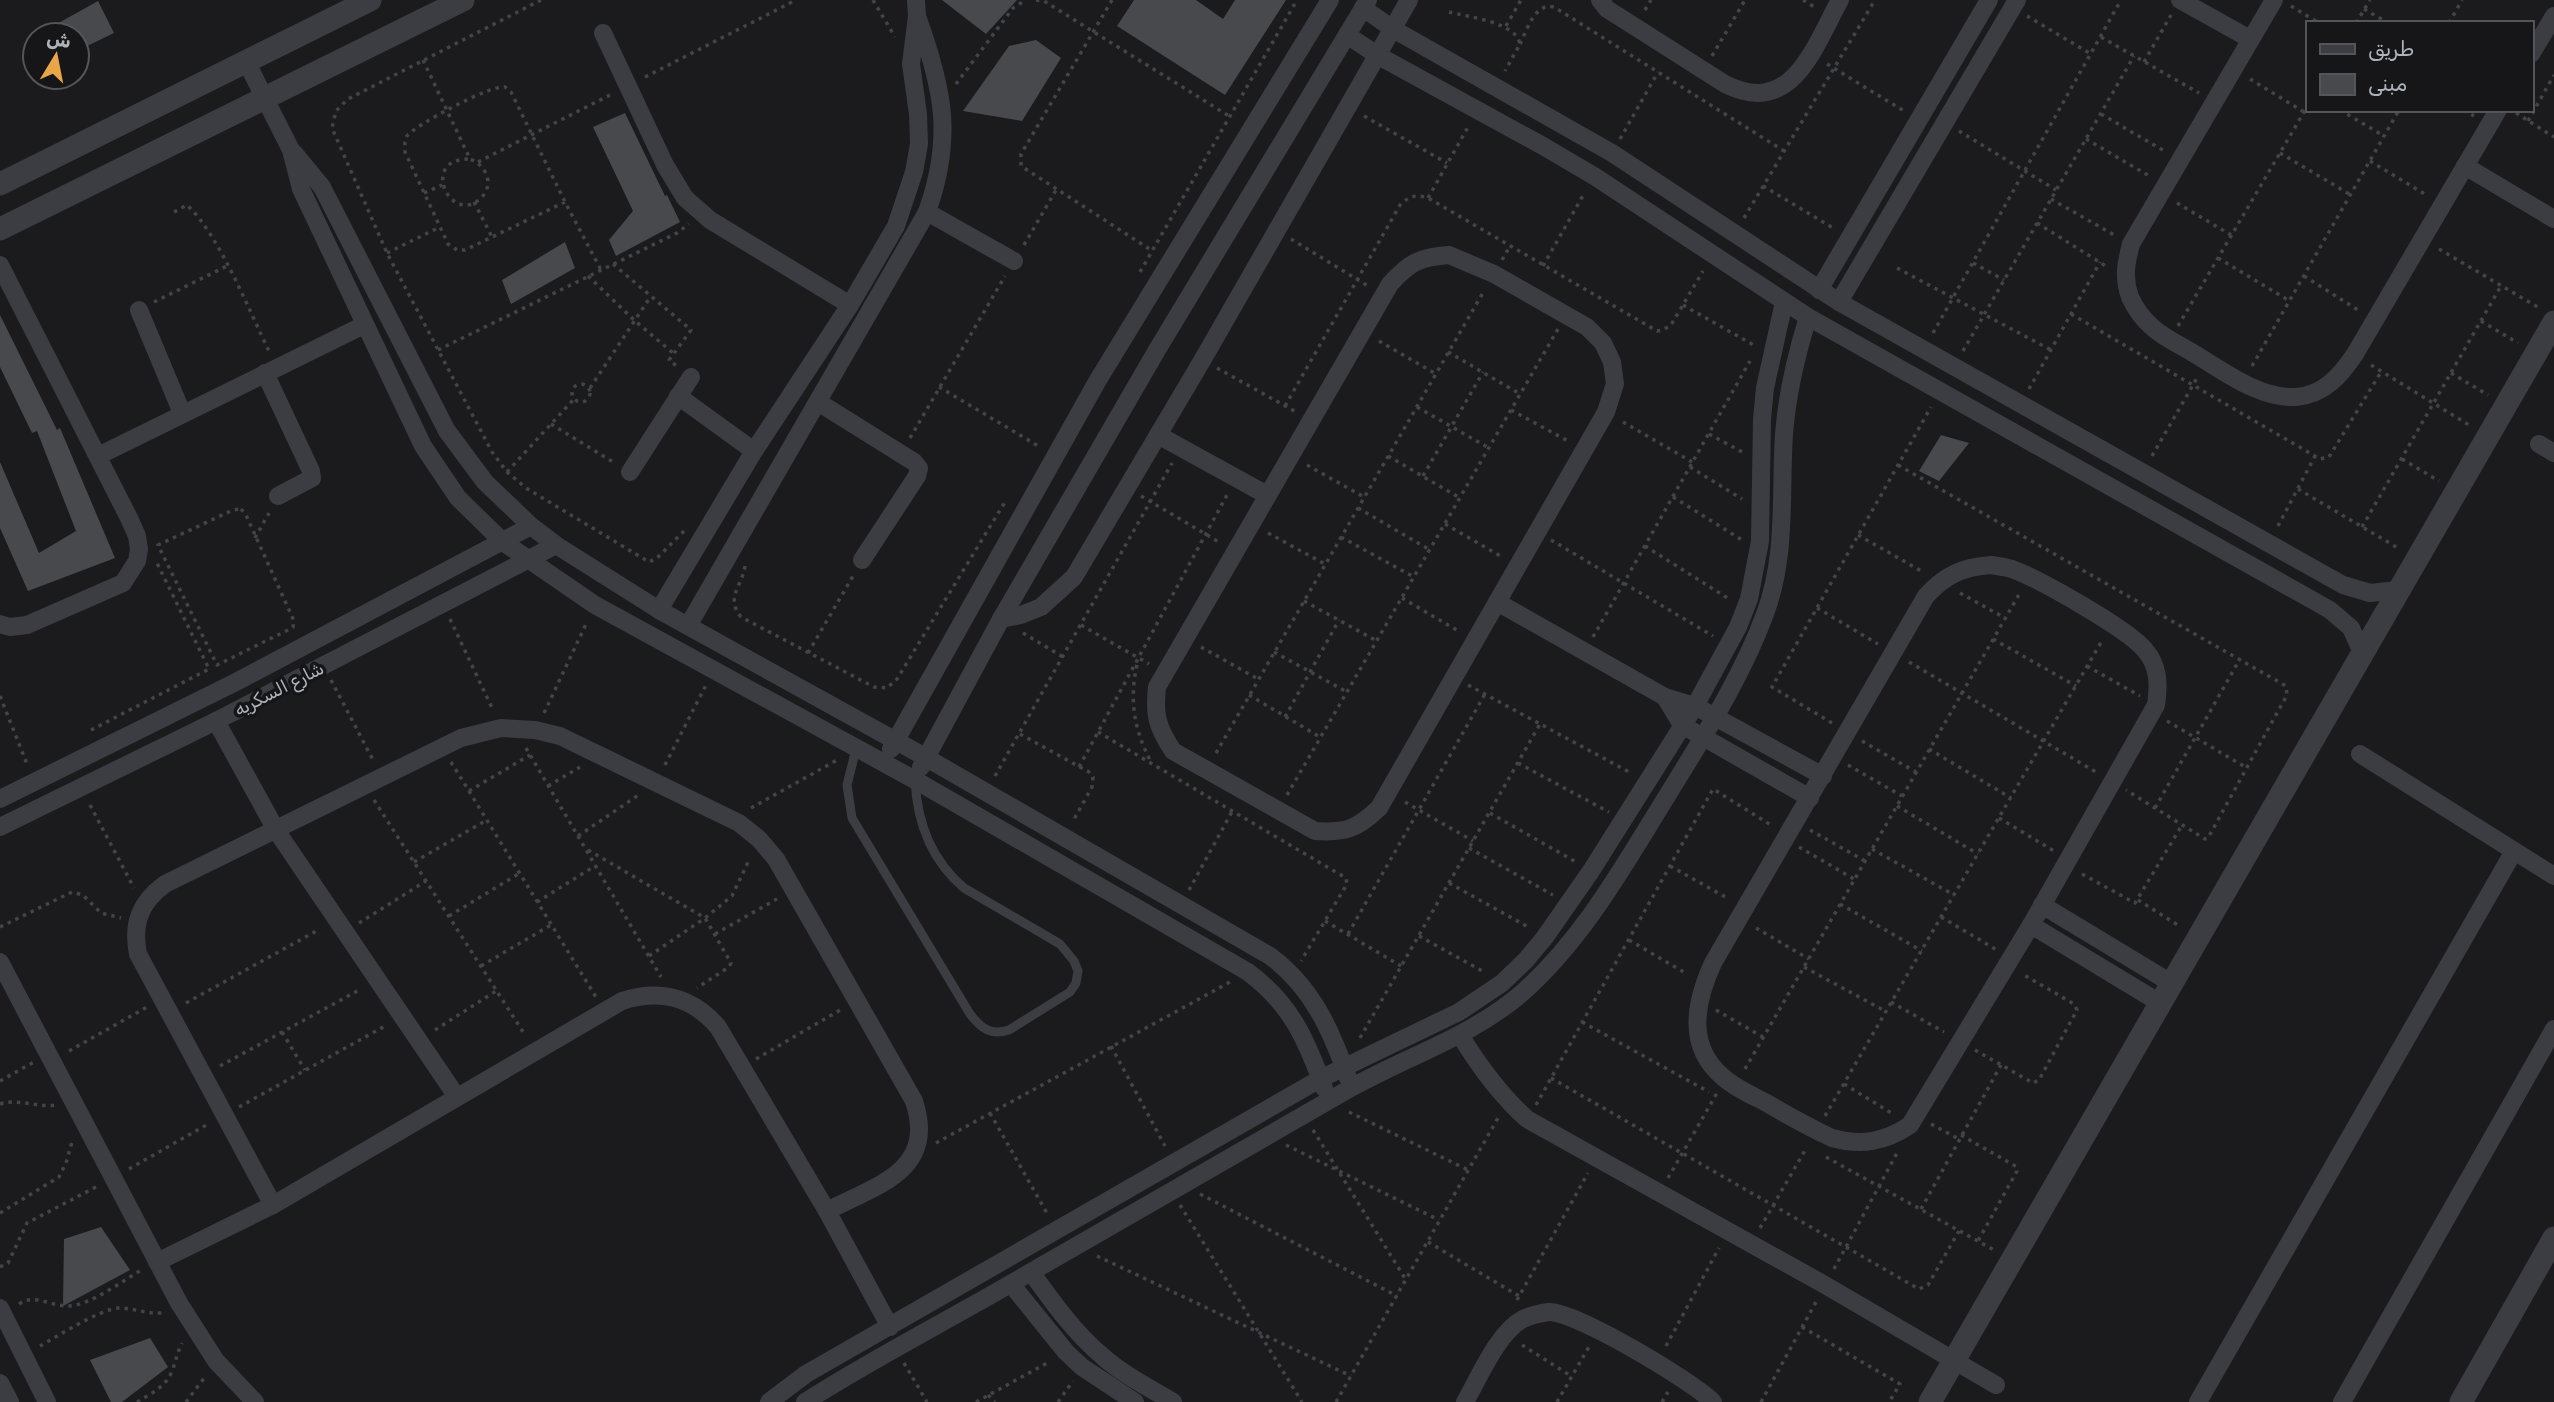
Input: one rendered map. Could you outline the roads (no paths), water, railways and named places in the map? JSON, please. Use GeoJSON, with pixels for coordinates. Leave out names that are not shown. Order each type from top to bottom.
{"type":"FeatureCollection","features":[{"type":"Feature","properties":{"kind":"street"},"geometry":{"type":"LineString","coordinates":[[0,184],[370,0]]}},
{"type":"Feature","properties":{"kind":"street"},"geometry":{"type":"LineString","coordinates":[[0,229],[463,0]]}},
{"type":"Feature","properties":{"kind":"street"},"geometry":{"type":"LineString","coordinates":[[884,763],[1098,380],[1330,0]]}},
{"type":"Feature","properties":{"kind":"street"},"geometry":{"type":"LineString","coordinates":[[1001,619],[1041,607],[1074,578],[1409,0]]}},
{"type":"Feature","properties":{"kind":"street"},"geometry":{"type":"LineString","coordinates":[[1600,0],[1607,9],[1704,70],[1740,91],[1756,94],[1773,92],[1787,85],[1799,73],[1840,0]]}},
{"type":"Feature","properties":{"kind":"street"},"geometry":{"type":"LineString","coordinates":[[1819,290],[1989,0]]}},
{"type":"Feature","properties":{"kind":"street"},"geometry":{"type":"LineString","coordinates":[[2282,3],[2250,39],[2131,244],[2125,279],[2140,315],[2153,328],[2243,382],[2279,396],[2298,397],[2317,392],[2333,382],[2355,354],[2497,112]]}},
{"type":"Feature","properties":{"kind":"street"},"geometry":{"type":"LineString","coordinates":[[915,779],[1001,619],[1157,350],[1366,4],[1392,29],[1612,153],[1819,290],[1919,349],[2357,590],[2370,593],[2398,590]]}},
{"type":"Feature","properties":{"kind":"street"},"geometry":{"type":"LineString","coordinates":[[1839,302],[2015,4]]}},
{"type":"Feature","properties":{"kind":"street"},"geometry":{"type":"LineString","coordinates":[[2177,5],[2250,39]]}},
{"type":"Feature","properties":{"kind":"street"},"geometry":{"type":"LineString","coordinates":[[659,610],[754,451],[850,305],[897,226],[914,172],[919,144],[911,64],[916,8]]}},
{"type":"Feature","properties":{"kind":"street"},"geometry":{"type":"LineString","coordinates":[[688,626],[927,212],[942,159],[944,131],[934,64],[916,8]]}},
{"type":"Feature","properties":{"kind":"street"},"geometry":{"type":"LineString","coordinates":[[2533,51],[2554,16]]}},
{"type":"Feature","properties":{"kind":"street"},"geometry":{"type":"LineString","coordinates":[[603,33],[674,182],[699,211],[850,305]]}},
{"type":"Feature","properties":{"kind":"street"},"geometry":{"type":"LineString","coordinates":[[1347,35],[1377,55],[1594,176],[1784,303],[2330,610],[2351,628],[2362,653]]}},
{"type":"Feature","properties":{"kind":"street"},"geometry":{"type":"LineString","coordinates":[[246,61],[291,150],[301,189],[423,446],[439,473],[465,506],[503,542],[595,605],[915,779],[1248,972],[1290,1013],[1303,1035],[1329,1101]]}},
{"type":"Feature","properties":{"kind":"street"},"geometry":{"type":"LineString","coordinates":[[291,150],[312,172],[321,187],[447,430],[485,482],[531,526],[556,545],[659,610],[925,757],[1260,950],[1293,975],[1317,1005],[1351,1088]]}},
{"type":"Feature","properties":{"kind":"street"},"geometry":{"type":"LineString","coordinates":[[2465,166],[2554,219]]}},
{"type":"Feature","properties":{"kind":"street"},"geometry":{"type":"LineString","coordinates":[[927,212],[1014,261]]}},
{"type":"Feature","properties":{"kind":"street"},"geometry":{"type":"LineString","coordinates":[[1725,262],[1737,237]]}},
{"type":"Feature","properties":{"kind":"street"},"geometry":{"type":"LineString","coordinates":[[1449,255],[1494,274],[1587,327],[1603,343],[1612,362],[1615,384],[1606,412],[1379,808],[1362,825],[1339,833],[1315,831],[1173,751],[1160,732],[1155,709],[1157,687],[1164,672],[1267,495],[1384,295],[1406,267],[1426,257],[1449,255]]}},
{"type":"Feature","properties":{"kind":"street"},"geometry":{"type":"LineString","coordinates":[[0,265],[98,456],[137,536],[139,549],[132,573],[123,583],[27,625],[10,627],[0,624]]}},
{"type":"Feature","properties":{"kind":"street"},"geometry":{"type":"LineString","coordinates":[[769,1402],[806,1374],[1320,1079],[1482,999],[1502,983],[1545,937],[1591,871],[1695,706],[1745,609],[1759,550],[1760,463],[1765,388],[1784,303]]}},
{"type":"Feature","properties":{"kind":"street"},"geometry":{"type":"LineString","coordinates":[[139,310],[182,413]]}},
{"type":"Feature","properties":{"kind":"street"},"geometry":{"type":"LineString","coordinates":[[1930,1402],[2535,354],[2549,316]]}},
{"type":"Feature","properties":{"kind":"street"},"geometry":{"type":"LineString","coordinates":[[805,1402],[1351,1088],[1493,1016],[1521,993],[1571,942],[1622,869],[1715,717],[1754,642],[1767,610],[1782,543],[1784,435],[1788,398],[1808,317]]}},
{"type":"Feature","properties":{"kind":"street"},"geometry":{"type":"LineString","coordinates":[[98,456],[364,325]]}},
{"type":"Feature","properties":{"kind":"street"},"geometry":{"type":"LineString","coordinates":[[1902,369],[1919,349]]}},
{"type":"Feature","properties":{"kind":"street"},"geometry":{"type":"LineString","coordinates":[[271,370],[312,471],[312,478],[278,496]]}},
{"type":"Feature","properties":{"kind":"street"},"geometry":{"type":"LineString","coordinates":[[630,472],[691,377]]}},
{"type":"Feature","properties":{"kind":"street"},"geometry":{"type":"LineString","coordinates":[[678,396],[754,451]]}},
{"type":"Feature","properties":{"kind":"street"},"geometry":{"type":"LineString","coordinates":[[818,402],[914,462],[919,468],[918,476],[863,568]]}},
{"type":"Feature","properties":{"kind":"street"},"geometry":{"type":"LineString","coordinates":[[1158,435],[1267,495]]}},
{"type":"Feature","properties":{"kind":"street","name":"شارع السكريه"},"geometry":{"type":"LineString","coordinates":[[0,799],[236,682],[531,526]]}},
{"type":"Feature","properties":{"kind":"street","name":"شارع السكريه"},"geometry":{"type":"LineString","coordinates":[[0,827],[216,721],[556,545]]}},
{"type":"Feature","properties":{"kind":"street"},"geometry":{"type":"LineString","coordinates":[[1973,566],[2009,568],[2029,576],[2112,625],[2144,649],[2155,666],[2159,686],[2155,709],[2113,783],[1961,1042],[1908,1125],[1882,1140],[1857,1143],[1832,1138],[1816,1131],[1730,1083],[1709,1063],[1699,1043],[1696,1022],[1701,991],[1742,913],[1823,776],[1926,596],[1940,581],[1973,566]]}},
{"type":"Feature","properties":{"kind":"street"},"geometry":{"type":"LineString","coordinates":[[1497,603],[1665,697],[1695,706],[1823,776]]}},
{"type":"Feature","properties":{"kind":"street"},"geometry":{"type":"LineString","coordinates":[[1665,697],[1682,725],[1810,798]]}},
{"type":"Feature","properties":{"kind":"street"},"geometry":{"type":"LineString","coordinates":[[216,721],[276,830],[457,1097]]}},
{"type":"Feature","properties":{"kind":"street"},"geometry":{"type":"LineString","coordinates":[[273,1205],[138,954],[135,938],[139,913],[152,893],[165,884],[443,748],[481,732],[508,728],[536,730],[560,736],[600,755],[738,823],[759,839],[776,859],[914,1101],[920,1119],[919,1139],[904,1170],[827,1211]]}},
{"type":"Feature","properties":{"kind":"street"},"geometry":{"type":"LineString","coordinates":[[2360,754],[2554,876]]}},
{"type":"Feature","properties":{"kind":"street"},"geometry":{"type":"LineString","coordinates":[[2198,1402],[2514,851]]}},
{"type":"Feature","properties":{"kind":"street"},"geometry":{"type":"LineString","coordinates":[[2042,905],[2165,993]]}},
{"type":"Feature","properties":{"kind":"street"},"geometry":{"type":"LineString","coordinates":[[2031,925],[2165,993]]}},
{"type":"Feature","properties":{"kind":"street"},"geometry":{"type":"LineString","coordinates":[[1248,972],[1260,950]]}},
{"type":"Feature","properties":{"kind":"street"},"geometry":{"type":"LineString","coordinates":[[0,962],[179,1303],[216,1361],[255,1402]]}},
{"type":"Feature","properties":{"kind":"street"},"geometry":{"type":"LineString","coordinates":[[157,1262],[273,1205],[622,1001],[655,994],[676,997],[708,1015],[718,1027],[827,1211],[890,1327]]}},
{"type":"Feature","properties":{"kind":"street"},"geometry":{"type":"LineString","coordinates":[[2342,1402],[2553,1032]]}},
{"type":"Feature","properties":{"kind":"street"},"geometry":{"type":"LineString","coordinates":[[1460,1035],[1507,1101],[1527,1119],[1751,1243],[1996,1385]]}},
{"type":"Feature","properties":{"kind":"street"},"geometry":{"type":"LineString","coordinates":[[2461,1402],[2554,1238]]}},
{"type":"Feature","properties":{"kind":"street"},"geometry":{"type":"LineString","coordinates":[[1031,1272],[1084,1340],[1118,1369],[1163,1399]]}},
{"type":"Feature","properties":{"kind":"street"},"geometry":{"type":"LineString","coordinates":[[1011,1284],[1066,1352],[1082,1367],[1135,1402]]}},
{"type":"Feature","properties":{"kind":"street"},"geometry":{"type":"LineString","coordinates":[[1,1311],[47,1402]]}},
{"type":"Feature","properties":{"kind":"street"},"geometry":{"type":"LineString","coordinates":[[1465,1402],[1505,1334],[1523,1319],[1550,1312],[1573,1318],[1656,1363],[1697,1387],[1713,1402]]}},
{"type":"Feature","properties":{"kind":"street"},"geometry":{"type":"LineString","coordinates":[[0,1383],[10,1402]]}},
{"type":"Feature","properties":{"kind":"lane"},"geometry":{"type":"LineString","coordinates":[[856,749],[847,785],[852,818],[978,1025],[989,1032],[1009,1030],[1070,992],[1076,984],[1078,971],[1060,943],[964,888],[954,879],[935,856],[926,836],[918,808],[915,779]]}}]}
